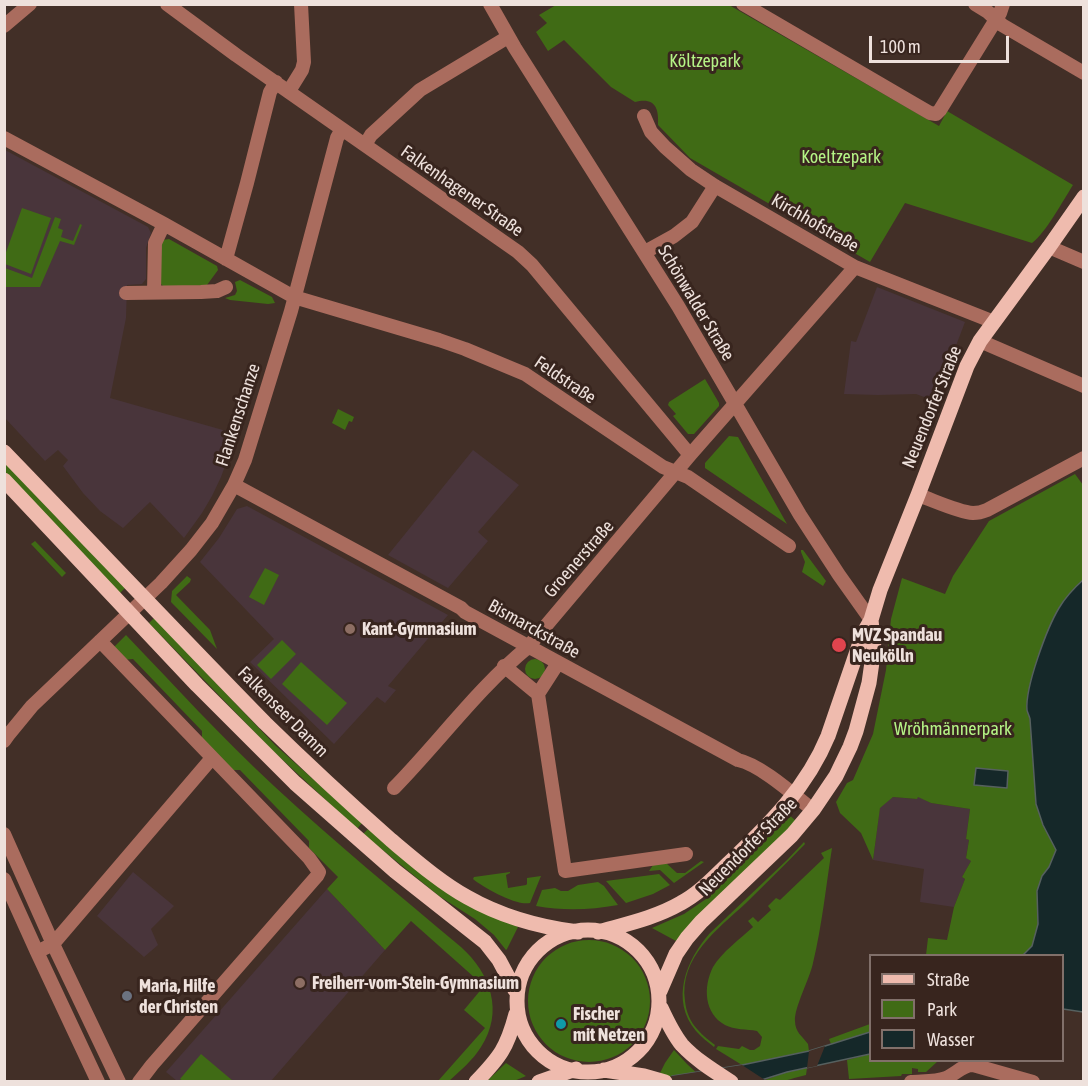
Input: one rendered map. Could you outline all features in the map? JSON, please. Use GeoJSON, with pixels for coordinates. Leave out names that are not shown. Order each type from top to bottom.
{"type":"FeatureCollection","features":[{"type":"Feature","properties":{"kind":"main road","name":"Neuendorfer Straße"},"geometry":{"type":"LineString","coordinates":[[598,932],[656,915],[680,904],[698,892],[764,830],[811,771],[835,718],[863,634],[871,620],[880,590],[967,366],[980,341],[1083,197]]}},
{"type":"Feature","properties":{"kind":"main road","name":"Falkenseer Damm"},"geometry":{"type":"LineString","coordinates":[[4,452],[308,766],[438,878],[465,896],[504,915],[537,926],[579,932]]}},
{"type":"Feature","properties":{"kind":"main road"},"geometry":{"type":"LineString","coordinates":[[4,480],[197,684],[295,783],[395,871],[485,942],[499,960],[515,990]]}},
{"type":"Feature","properties":{"kind":"main road","name":"Neuendorfer Straße"},"geometry":{"type":"LineString","coordinates":[[660,991],[676,954],[695,929],[779,848],[813,810],[836,776],[850,747],[864,705],[874,648],[871,620]]}},
{"type":"Feature","properties":{"kind":"main road"},"geometry":{"type":"LineString","coordinates":[[853,663],[872,668]]}},
{"type":"Feature","properties":{"kind":"main road"},"geometry":{"type":"LineString","coordinates":[[476,1082],[501,1054],[507,1043],[516,1014],[515,990],[524,967],[535,952],[546,943],[579,932],[598,932],[622,938],[630,943],[648,960],[660,991],[660,1016],[654,1033],[641,1051],[621,1063],[599,1069]]}},
{"type":"Feature","properties":{"kind":"main road"},"geometry":{"type":"LineString","coordinates":[[661,1008],[682,1045],[700,1062],[731,1082]]}},
{"type":"Feature","properties":{"kind":"main road"},"geometry":{"type":"LineString","coordinates":[[516,1014],[529,1041],[546,1059],[557,1065],[578,1069],[599,1069],[663,1081]]}},
{"type":"Feature","properties":{"kind":"main road"},"geometry":{"type":"LineString","coordinates":[[539,1082],[578,1069]]}},
{"type":"Feature","properties":{"kind":"street"},"geometry":{"type":"LineString","coordinates":[[4,26],[30,4]]}},
{"type":"Feature","properties":{"kind":"street","name":"Falkenhagener Straße"},"geometry":{"type":"LineString","coordinates":[[167,4],[518,252],[690,455]]}},
{"type":"Feature","properties":{"kind":"street"},"geometry":{"type":"LineString","coordinates":[[288,90],[302,70],[304,62],[301,4]]}},
{"type":"Feature","properties":{"kind":"street","name":"Schönwalder Straße"},"geometry":{"type":"LineString","coordinates":[[490,4],[508,37],[645,252],[800,515],[838,575],[871,620]]}},
{"type":"Feature","properties":{"kind":"street"},"geometry":{"type":"LineString","coordinates":[[743,4],[930,113],[936,114],[996,19],[1003,4]]}},
{"type":"Feature","properties":{"kind":"street"},"geometry":{"type":"LineString","coordinates":[[975,4],[1002,25],[1083,73]]}},
{"type":"Feature","properties":{"kind":"street"},"geometry":{"type":"LineString","coordinates":[[365,145],[371,135],[420,90],[508,37]]}},
{"type":"Feature","properties":{"kind":"street"},"geometry":{"type":"LineString","coordinates":[[226,259],[270,92],[276,82]]}},
{"type":"Feature","properties":{"kind":"street","name":"Kirchhofstraße"},"geometry":{"type":"LineString","coordinates":[[644,116],[651,132],[678,159],[715,186],[855,267],[994,322]]}},
{"type":"Feature","properties":{"kind":"street","name":"Flankenschanze"},"geometry":{"type":"LineString","coordinates":[[4,741],[26,713],[145,598],[191,550],[212,523],[234,485],[245,460],[294,297],[337,138],[342,129]]}},
{"type":"Feature","properties":{"kind":"street","name":"Feldstraße"},"geometry":{"type":"LineString","coordinates":[[4,138],[294,297],[439,340],[519,371],[663,467],[688,477],[789,546]]}},
{"type":"Feature","properties":{"kind":"street"},"geometry":{"type":"LineString","coordinates":[[645,252],[674,236],[692,222],[715,186]]}},
{"type":"Feature","properties":{"kind":"street"},"geometry":{"type":"LineString","coordinates":[[154,292],[155,243],[164,224]]}},
{"type":"Feature","properties":{"kind":"street"},"geometry":{"type":"LineString","coordinates":[[1049,247],[1083,262]]}},
{"type":"Feature","properties":{"kind":"street","name":"Groenerstraße"},"geometry":{"type":"LineString","coordinates":[[394,789],[504,666],[528,646],[690,455],[855,267]]}},
{"type":"Feature","properties":{"kind":"street"},"geometry":{"type":"LineString","coordinates":[[126,293],[201,292],[216,291],[226,287]]}},
{"type":"Feature","properties":{"kind":"street"},"geometry":{"type":"LineString","coordinates":[[980,341],[1083,386]]}},
{"type":"Feature","properties":{"kind":"street"},"geometry":{"type":"LineString","coordinates":[[918,495],[962,511],[979,513],[1083,458]]}},
{"type":"Feature","properties":{"kind":"street","name":"Bismarckstraße"},"geometry":{"type":"LineString","coordinates":[[234,485],[446,599],[465,612],[727,755],[749,764],[770,776],[813,810]]}},
{"type":"Feature","properties":{"kind":"street"},"geometry":{"type":"LineString","coordinates":[[100,641],[309,858],[319,872],[139,1082]]}},
{"type":"Feature","properties":{"kind":"street"},"geometry":{"type":"LineString","coordinates":[[558,663],[538,694],[565,871],[686,854]]}},
{"type":"Feature","properties":{"kind":"street"},"geometry":{"type":"LineString","coordinates":[[504,666],[538,694]]}},
{"type":"Feature","properties":{"kind":"street"},"geometry":{"type":"LineString","coordinates":[[37,952],[53,944],[212,758]]}},
{"type":"Feature","properties":{"kind":"street"},"geometry":{"type":"LineString","coordinates":[[4,834],[53,944],[119,1082]]}},
{"type":"Feature","properties":{"kind":"street"},"geometry":{"type":"LineString","coordinates":[[4,879],[98,1082]]}},
{"type":"Feature","properties":{"kind":"street"},"geometry":{"type":"LineString","coordinates":[[911,1082],[955,1078],[963,1067],[973,1065],[1033,1082]]}},
{"type":"Feature","properties":{"kind":"shaded area"},"geometry":{"type":"Polygon","coordinates":[[[5,150],[148,227],[151,233],[146,248],[146,279],[142,284],[127,285],[126,318],[110,398],[237,434],[212,496],[184,538],[150,502],[123,528],[100,511],[83,493],[63,466],[68,460],[58,450],[45,461],[5,418],[5,150]]]}},
{"type":"Feature","properties":{"kind":"shaded area"},"geometry":{"type":"Polygon","coordinates":[[[877,287],[965,322],[935,401],[916,394],[844,394],[851,341],[856,342],[877,287]]]}},
{"type":"Feature","properties":{"kind":"shaded area","name":"Kant-Gymnasium"},"geometry":{"type":"Polygon","coordinates":[[[473,450],[519,485],[478,532],[488,541],[448,588],[388,555],[473,450]]]}},
{"type":"Feature","properties":{"kind":"shaded area","name":"Kant-Gymnasium"},"geometry":{"type":"Polygon","coordinates":[[[247,506],[448,615],[388,686],[396,690],[385,703],[377,697],[334,744],[250,662],[274,639],[200,562],[219,538],[237,509],[247,506]]]}},
{"type":"Feature","properties":{"kind":"shaded area"},"geometry":{"type":"Polygon","coordinates":[[[918,796],[931,803],[970,809],[966,857],[971,861],[962,877],[965,879],[954,907],[920,902],[924,869],[873,860],[880,807],[893,797],[916,799],[918,796]]]}},
{"type":"Feature","properties":{"kind":"shaded area"},"geometry":{"type":"Polygon","coordinates":[[[133,872],[174,906],[151,929],[158,945],[144,957],[97,916],[133,872]]]}},
{"type":"Feature","properties":{"kind":"shaded area","name":"Freiherr-vom-Stein-Gymnasium"},"geometry":{"type":"Polygon","coordinates":[[[327,889],[385,950],[271,1081],[177,1081],[166,1072],[327,889]]]}},
{"type":"Feature","properties":{"kind":"green space","name":"Koeltzepark"},"geometry":{"type":"Polygon","coordinates":[[[556,5],[729,5],[939,126],[947,111],[1073,185],[1048,224],[1032,243],[905,203],[870,262],[690,158],[658,125],[658,114],[654,105],[647,101],[635,102],[611,87],[564,40],[548,51],[536,32],[547,23],[539,15],[556,5]]]}},
{"type":"Feature","properties":{"kind":"green space"},"geometry":{"type":"Polygon","coordinates":[[[22,208],[51,218],[31,274],[5,264],[5,255],[22,208]]]}},
{"type":"Feature","properties":{"kind":"green space"},"geometry":{"type":"Polygon","coordinates":[[[55,217],[61,219],[58,228],[63,230],[61,237],[73,241],[80,224],[82,225],[74,245],[60,241],[40,287],[5,287],[5,268],[32,278],[55,217]]]}},
{"type":"Feature","properties":{"kind":"green space"},"geometry":{"type":"Polygon","coordinates":[[[169,239],[217,266],[218,270],[207,285],[164,287],[161,284],[159,253],[163,240],[169,239]]]}},
{"type":"Feature","properties":{"kind":"green space"},"geometry":{"type":"Polygon","coordinates":[[[240,280],[272,297],[275,303],[225,298],[235,295],[237,291],[235,282],[240,280]]]}},
{"type":"Feature","properties":{"kind":"green space"},"geometry":{"type":"Polygon","coordinates":[[[705,379],[719,406],[694,434],[688,434],[673,416],[676,414],[668,405],[669,402],[705,379]]]}},
{"type":"Feature","properties":{"kind":"green space"},"geometry":{"type":"Polygon","coordinates":[[[338,409],[354,417],[352,422],[349,421],[345,430],[332,423],[338,409]]]}},
{"type":"Feature","properties":{"kind":"green space"},"geometry":{"type":"Polygon","coordinates":[[[729,436],[738,437],[787,524],[705,468],[705,463],[729,436]]]}},
{"type":"Feature","properties":{"kind":"green space"},"geometry":{"type":"Polygon","coordinates":[[[4,462],[125,588],[120,593],[5,472],[4,462]]]}},
{"type":"Feature","properties":{"kind":"green space","name":"Wröhmännerpark"},"geometry":{"type":"Polygon","coordinates":[[[1075,474],[1083,485],[1083,580],[1054,617],[1038,658],[1027,700],[1036,804],[1043,825],[1056,850],[1049,867],[1042,876],[1038,891],[1038,924],[1032,946],[1024,954],[926,954],[928,938],[947,940],[954,907],[965,879],[962,877],[971,861],[966,858],[970,809],[931,803],[918,797],[917,799],[893,797],[880,808],[873,860],[861,833],[840,813],[836,802],[847,783],[853,780],[873,734],[886,670],[891,619],[902,578],[945,594],[953,576],[989,521],[1075,474]]]}},
{"type":"Feature","properties":{"kind":"green space"},"geometry":{"type":"Polygon","coordinates":[[[35,541],[66,573],[62,577],[31,544],[35,541]]]}},
{"type":"Feature","properties":{"kind":"green space"},"geometry":{"type":"Polygon","coordinates":[[[801,550],[826,581],[823,586],[802,572],[805,562],[801,550]]]}},
{"type":"Feature","properties":{"kind":"green space"},"geometry":{"type":"Polygon","coordinates":[[[265,568],[279,575],[264,605],[249,597],[265,568]]]}},
{"type":"Feature","properties":{"kind":"green space"},"geometry":{"type":"Polygon","coordinates":[[[187,576],[191,579],[190,582],[176,595],[210,630],[217,649],[171,602],[172,591],[187,576]]]}},
{"type":"Feature","properties":{"kind":"green space"},"geometry":{"type":"Polygon","coordinates":[[[154,618],[275,745],[362,823],[357,829],[271,749],[149,623],[154,618]]]}},
{"type":"Feature","properties":{"kind":"green space"},"geometry":{"type":"Polygon","coordinates":[[[126,635],[255,768],[343,848],[461,947],[480,969],[491,994],[492,1020],[488,1034],[478,1052],[449,1081],[438,1081],[485,1028],[464,1010],[484,986],[411,921],[385,950],[327,889],[338,877],[309,848],[309,841],[240,770],[229,770],[202,742],[202,731],[133,659],[122,660],[112,649],[126,635]]]}},
{"type":"Feature","properties":{"kind":"green space"},"geometry":{"type":"Polygon","coordinates":[[[282,640],[296,654],[271,679],[257,665],[282,640]]]}},
{"type":"Feature","properties":{"kind":"green space"},"geometry":{"type":"Polygon","coordinates":[[[531,659],[539,659],[545,665],[545,673],[539,679],[531,679],[525,673],[525,665],[531,659]]]}},
{"type":"Feature","properties":{"kind":"green space"},"geometry":{"type":"Polygon","coordinates":[[[301,662],[347,703],[327,725],[282,684],[301,662]]]}},
{"type":"Feature","properties":{"kind":"green space"},"geometry":{"type":"Polygon","coordinates":[[[787,813],[796,821],[676,941],[652,928],[684,914],[709,897],[787,813]]]}},
{"type":"Feature","properties":{"kind":"green space"},"geometry":{"type":"Polygon","coordinates":[[[368,829],[518,927],[507,949],[475,919],[439,896],[363,834],[368,829]]]}},
{"type":"Feature","properties":{"kind":"green space"},"geometry":{"type":"Polygon","coordinates":[[[804,842],[805,844],[791,859],[703,945],[688,971],[685,985],[687,1012],[695,1027],[715,1045],[714,1047],[696,1031],[688,1019],[683,993],[688,968],[694,955],[710,933],[804,842]]]}},
{"type":"Feature","properties":{"kind":"green space"},"geometry":{"type":"Polygon","coordinates":[[[832,848],[816,949],[795,1015],[796,1028],[808,1044],[809,1051],[742,1065],[716,1049],[718,1046],[739,1049],[742,1046],[754,1050],[760,1046],[762,1037],[757,1031],[725,1025],[713,1014],[709,1007],[707,991],[713,967],[721,956],[753,927],[748,921],[753,917],[758,922],[771,910],[768,906],[776,898],[780,900],[824,858],[821,853],[832,848]]]}},
{"type":"Feature","properties":{"kind":"green space"},"geometry":{"type":"Polygon","coordinates":[[[701,861],[704,862],[674,883],[660,870],[649,871],[655,862],[666,863],[677,873],[685,873],[701,861]]]}},
{"type":"Feature","properties":{"kind":"green space"},"geometry":{"type":"Polygon","coordinates":[[[510,872],[506,875],[508,888],[526,885],[527,878],[541,876],[530,903],[509,899],[473,879],[474,877],[510,872]]]}},
{"type":"Feature","properties":{"kind":"green space"},"geometry":{"type":"Polygon","coordinates":[[[659,874],[670,885],[653,894],[626,903],[606,881],[659,874]]]}},
{"type":"Feature","properties":{"kind":"green space"},"geometry":{"type":"Polygon","coordinates":[[[598,882],[604,886],[618,905],[577,909],[536,906],[542,890],[555,888],[568,891],[578,885],[598,882]]]}},
{"type":"Feature","properties":{"kind":"green space"},"geometry":{"type":"Polygon","coordinates":[[[589,940],[612,945],[623,950],[632,958],[640,967],[645,978],[650,1001],[645,1024],[640,1035],[632,1044],[623,1052],[612,1057],[589,1062],[566,1057],[555,1052],[546,1044],[538,1035],[533,1024],[528,1001],[533,978],[538,967],[546,958],[555,950],[566,945],[589,940]]]}},
{"type":"Feature","properties":{"kind":"green space"},"geometry":{"type":"Polygon","coordinates":[[[869,1024],[869,1032],[831,1044],[829,1039],[869,1024]]]}},
{"type":"Feature","properties":{"kind":"green space"},"geometry":{"type":"Polygon","coordinates":[[[674,1050],[701,1077],[681,1081],[659,1075],[674,1050]]]}},
{"type":"Feature","properties":{"kind":"green space"},"geometry":{"type":"Polygon","coordinates":[[[201,1054],[233,1081],[183,1081],[180,1079],[201,1054]]]}},
{"type":"Feature","properties":{"kind":"green space"},"geometry":{"type":"Polygon","coordinates":[[[869,1054],[869,1062],[937,1062],[926,1072],[918,1072],[918,1069],[912,1068],[912,1074],[901,1076],[849,1079],[847,1060],[869,1054]]]}},
{"type":"Feature","properties":{"kind":"green space"},"geometry":{"type":"Polygon","coordinates":[[[506,1063],[526,1076],[514,1081],[487,1081],[506,1063]]]}},
{"type":"Feature","properties":{"kind":"green space"},"geometry":{"type":"Polygon","coordinates":[[[807,1068],[806,1075],[780,1081],[765,1080],[787,1072],[807,1068]]]}},
{"type":"Feature","properties":{"kind":"water"},"geometry":{"type":"Polygon","coordinates":[[[1083,580],[1083,1012],[1064,1009],[1064,954],[1024,954],[1032,946],[1038,924],[1037,891],[1056,850],[1043,825],[1036,804],[1027,700],[1043,643],[1059,608],[1083,580]]]}},
{"type":"Feature","properties":{"kind":"water"},"geometry":{"type":"Polygon","coordinates":[[[976,768],[1008,771],[1007,788],[974,785],[976,768]]]}},
{"type":"Feature","properties":{"kind":"water"},"geometry":{"type":"Polygon","coordinates":[[[869,1032],[869,1054],[787,1072],[755,1082],[672,1076],[742,1065],[809,1051],[869,1032]]]}},
{"type":"Feature","properties":{"kind":"pier"},"geometry":{"type":"Polygon","coordinates":[[[825,1046],[817,1066],[807,1068],[809,1051],[825,1046]]]}},
{"type":"Feature","properties":{"kind":"pier"},"geometry":{"type":"Polygon","coordinates":[[[742,1065],[765,1080],[755,1082],[656,1081],[672,1076],[742,1065]]]}},
{"type":"Feature","properties":{"kind":"place","name":"Kant-Gymnasium"},"geometry":{"type":"Point","coordinates":[350,629]}},
{"type":"Feature","properties":{"kind":"place","name":"MVZ Spandau Neukölln"},"geometry":{"type":"Point","coordinates":[839,645]}},
{"type":"Feature","properties":{"kind":"place","name":"Freiherr-vom-Stein-Gymnasium"},"geometry":{"type":"Point","coordinates":[300,983]}},
{"type":"Feature","properties":{"kind":"place","name":"Maria, Hilfe der Christen"},"geometry":{"type":"Point","coordinates":[127,996]}},
{"type":"Feature","properties":{"kind":"place","name":"Fischer mit Netzen"},"geometry":{"type":"Point","coordinates":[561,1024]}},
{"type":"Feature","properties":{"kind":"park label","name":"Költzepark"},"geometry":{"type":"Point","coordinates":[705,61]}}]}
